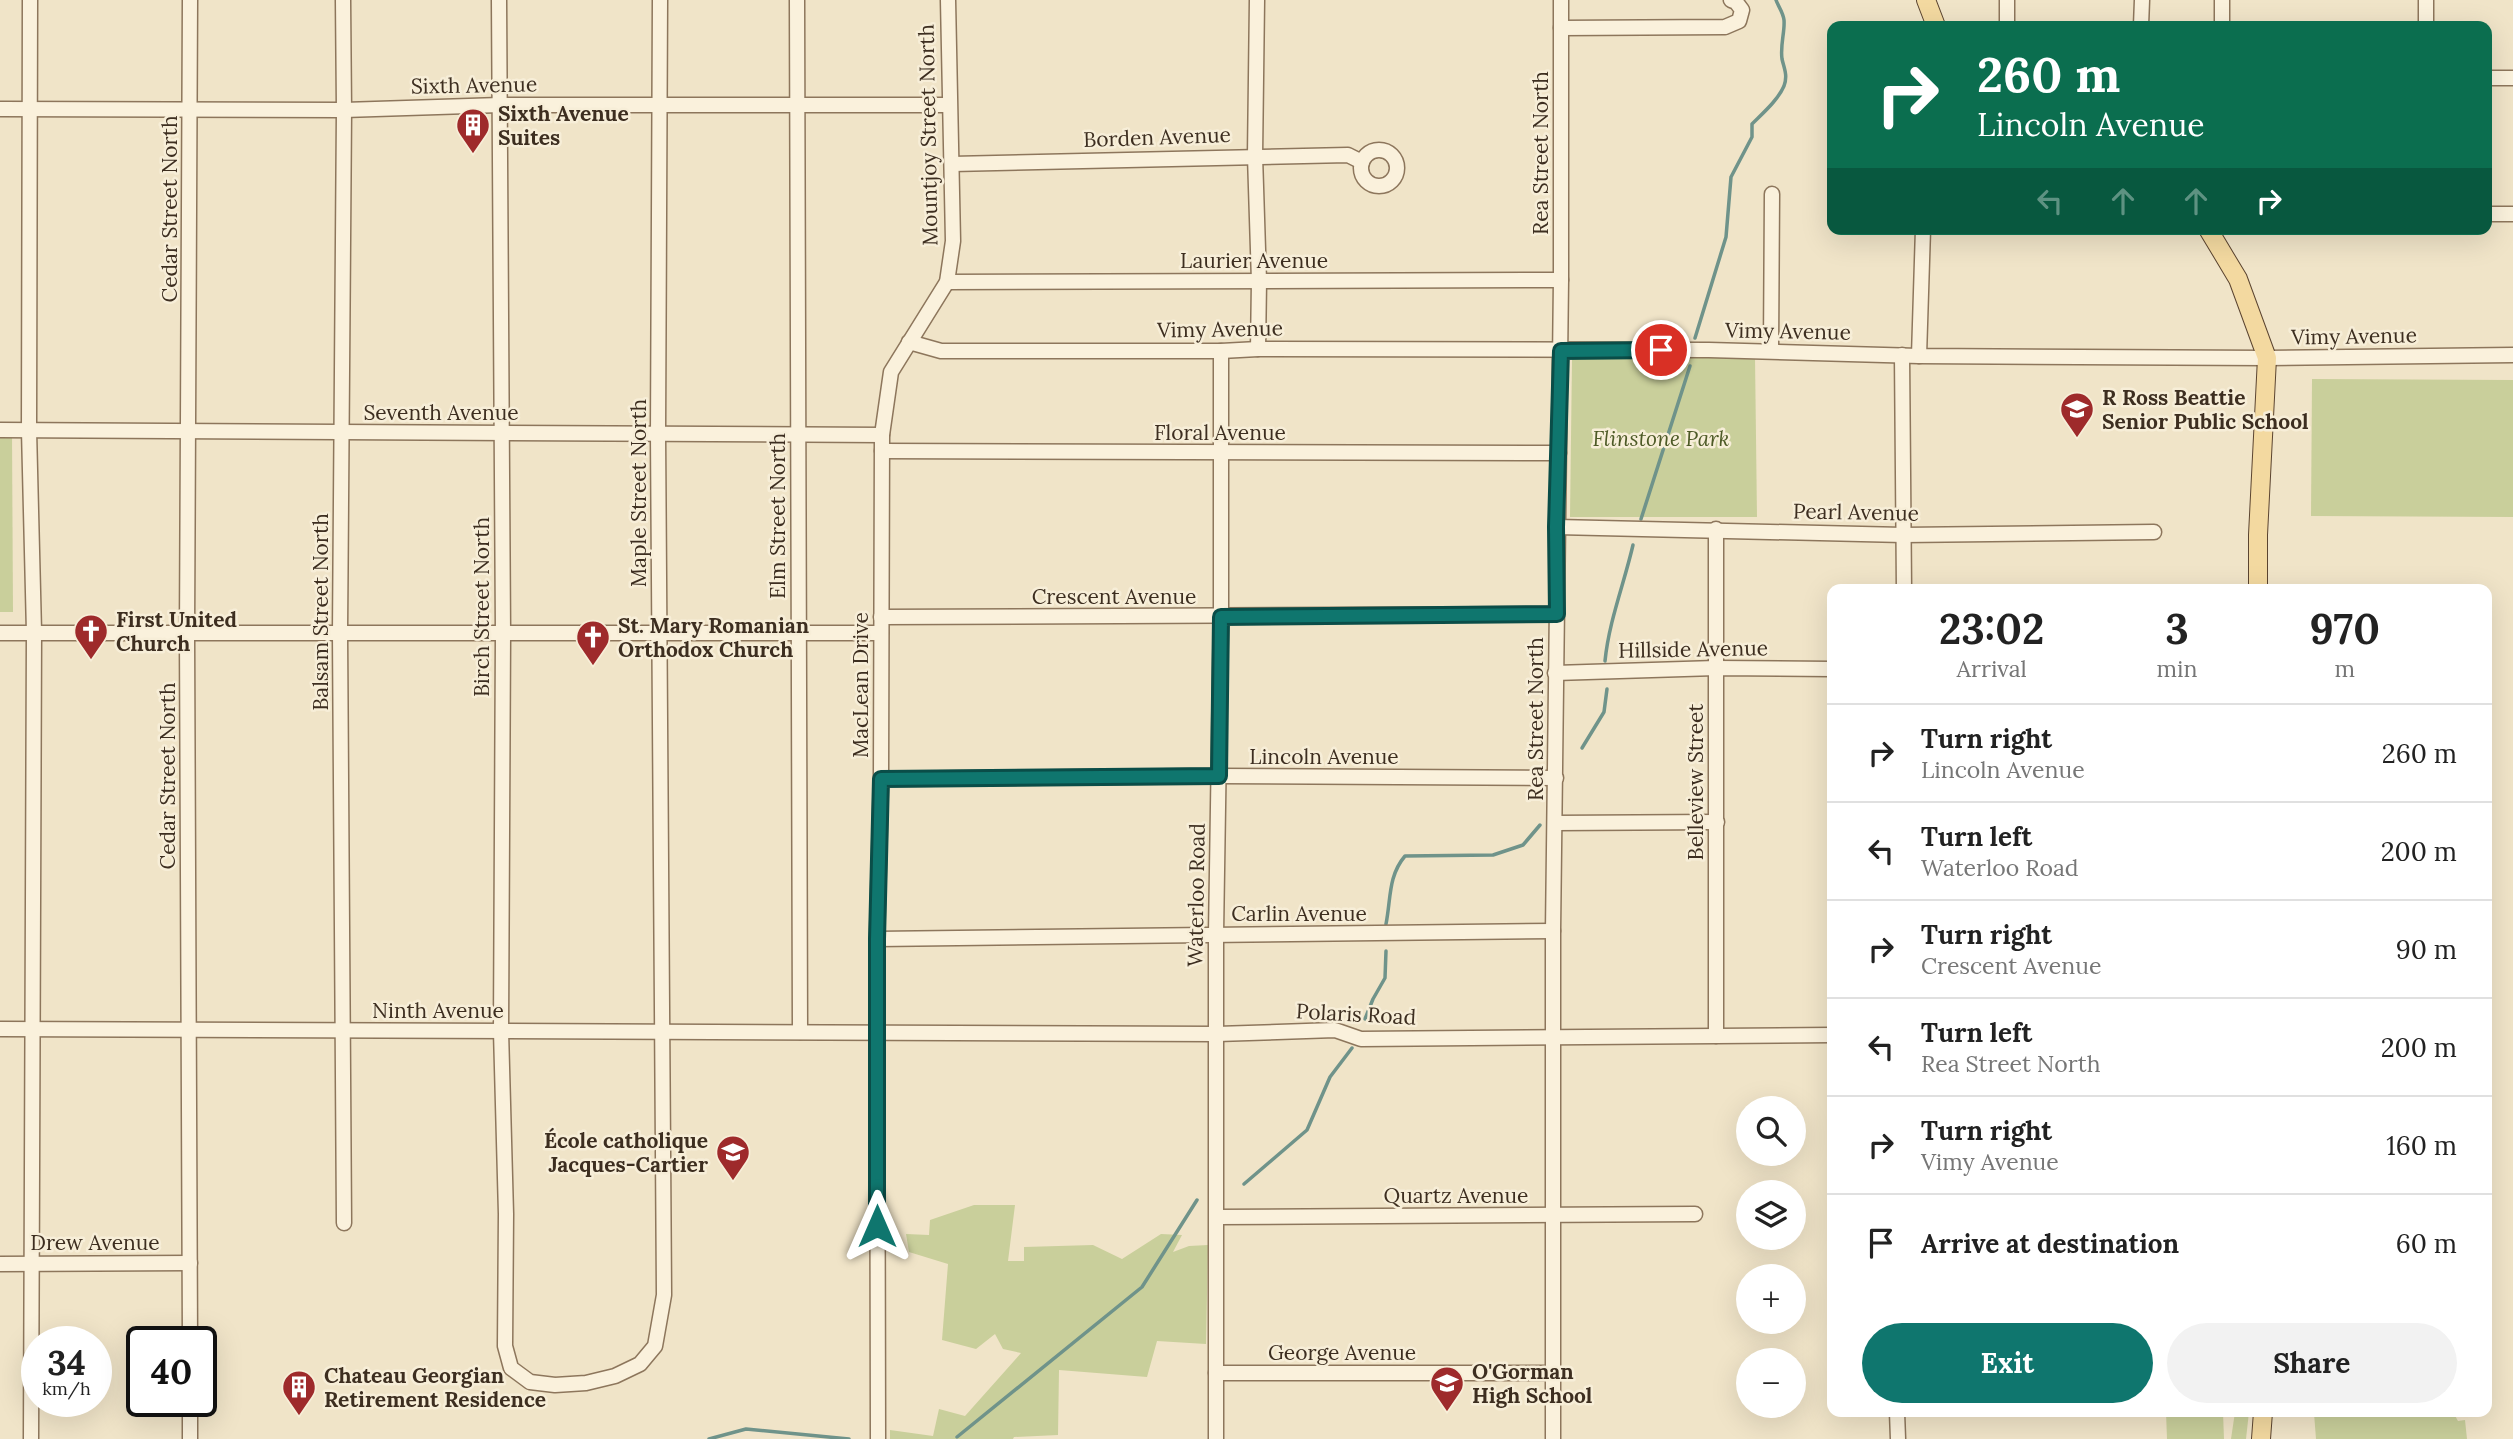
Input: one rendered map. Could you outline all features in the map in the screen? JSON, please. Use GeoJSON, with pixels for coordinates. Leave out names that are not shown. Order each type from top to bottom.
{"type":"FeatureCollection","features":[{"type":"Feature","properties":{"kind":"main road"},"geometry":{"type":"LineString","coordinates":[[1926,0],[1934,21]]}},
{"type":"Feature","properties":{"kind":"main road"},"geometry":{"type":"LineString","coordinates":[[2212,235],[2238,279],[2267,358],[2258,584]]}},
{"type":"Feature","properties":{"kind":"main road"},"geometry":{"type":"LineString","coordinates":[[2261,1439],[2263,1417]]}},
{"type":"Feature","properties":{"kind":"street"},"geometry":{"type":"LineString","coordinates":[[30,0],[29,430],[34,632],[31,1439]]}},
{"type":"Feature","properties":{"kind":"street","name":"Cedar Street North"},"geometry":{"type":"LineString","coordinates":[[190,0],[187,634],[190,1326]]}},
{"type":"Feature","properties":{"kind":"street","name":"Balsam Street North"},"geometry":{"type":"LineString","coordinates":[[343,0],[345,110],[340,634],[344,1223]]}},
{"type":"Feature","properties":{"kind":"street","name":"Birch Street North"},"geometry":{"type":"LineString","coordinates":[[499,0],[503,634],[501,1031],[506,1214],[505,1346],[511,1368],[530,1382],[555,1385],[586,1383],[615,1376],[640,1364],[655,1346],[664,1295],[663,1196]]}},
{"type":"Feature","properties":{"kind":"street","name":"Maple Street North"},"geometry":{"type":"LineString","coordinates":[[660,0],[658,434],[663,1196]]}},
{"type":"Feature","properties":{"kind":"street","name":"Elm Street North"},"geometry":{"type":"LineString","coordinates":[[797,0],[800,1032]]}},
{"type":"Feature","properties":{"kind":"street","name":"Mountjoy Street North"},"geometry":{"type":"LineString","coordinates":[[909,342],[947,282],[953,241],[948,0]]}},
{"type":"Feature","properties":{"kind":"street"},"geometry":{"type":"LineString","coordinates":[[1257,0],[1255,156],[1258,349]]}},
{"type":"Feature","properties":{"kind":"street","name":"Rea Street North"},"geometry":{"type":"LineString","coordinates":[[1553,1439],[1553,931],[1556,823],[1556,527],[1561,351],[1561,0]]}},
{"type":"Feature","properties":{"kind":"street"},"geometry":{"type":"LineString","coordinates":[[1561,29],[1725,27],[1739,21],[1742,10],[1731,0]]}},
{"type":"Feature","properties":{"kind":"street"},"geometry":{"type":"LineString","coordinates":[[2007,0],[2007,21]]}},
{"type":"Feature","properties":{"kind":"street"},"geometry":{"type":"LineString","coordinates":[[2141,21],[2142,0]]}},
{"type":"Feature","properties":{"kind":"street"},"geometry":{"type":"LineString","coordinates":[[2222,0],[2222,21]]}},
{"type":"Feature","properties":{"kind":"street"},"geometry":{"type":"LineString","coordinates":[[2426,0],[2426,21]]}},
{"type":"Feature","properties":{"kind":"street"},"geometry":{"type":"LineString","coordinates":[[2492,78],[2513,78]]}},
{"type":"Feature","properties":{"kind":"street","name":"Sixth Avenue"},"geometry":{"type":"LineString","coordinates":[[0,109],[345,110],[500,105],[949,105]]}},
{"type":"Feature","properties":{"kind":"street","name":"Borden Avenue"},"geometry":{"type":"LineString","coordinates":[[952,164],[1348,155],[1362,162]]}},
{"type":"Feature","properties":{"kind":"street"},"geometry":{"type":"LineString","coordinates":[[1771,350],[1772,194]]}},
{"type":"Feature","properties":{"kind":"street"},"geometry":{"type":"LineString","coordinates":[[2492,214],[2513,214]]}},
{"type":"Feature","properties":{"kind":"street"},"geometry":{"type":"LineString","coordinates":[[1919,356],[1923,235]]}},
{"type":"Feature","properties":{"kind":"street","name":"Laurier Avenue"},"geometry":{"type":"LineString","coordinates":[[947,282],[1561,280]]}},
{"type":"Feature","properties":{"kind":"street"},"geometry":{"type":"LineString","coordinates":[[882,435],[891,372],[909,342]]}},
{"type":"Feature","properties":{"kind":"street","name":"Vimy Avenue"},"geometry":{"type":"LineString","coordinates":[[909,342],[942,351],[1771,350],[1919,356],[2267,358],[2513,355]]}},
{"type":"Feature","properties":{"kind":"street","name":"Waterloo Road"},"geometry":{"type":"LineString","coordinates":[[1216,1439],[1216,934],[1221,617],[1221,352]]}},
{"type":"Feature","properties":{"kind":"street"},"geometry":{"type":"LineString","coordinates":[[1902,355],[1904,584]]}},
{"type":"Feature","properties":{"kind":"street","name":"Seventh Avenue"},"geometry":{"type":"LineString","coordinates":[[0,430],[882,435]]}},
{"type":"Feature","properties":{"kind":"street","name":"MacLean Drive"},"geometry":{"type":"LineString","coordinates":[[878,1439],[877,939],[881,779],[882,435]]}},
{"type":"Feature","properties":{"kind":"street","name":"Floral Avenue"},"geometry":{"type":"LineString","coordinates":[[882,451],[1559,453]]}},
{"type":"Feature","properties":{"kind":"street","name":"Pearl Avenue"},"geometry":{"type":"LineString","coordinates":[[1556,527],[1903,535],[2154,532]]}},
{"type":"Feature","properties":{"kind":"street","name":"Belleview Street"},"geometry":{"type":"LineString","coordinates":[[1716,529],[1716,1036]]}},
{"type":"Feature","properties":{"kind":"street","name":"Crescent Avenue"},"geometry":{"type":"LineString","coordinates":[[881,617],[1557,614]]}},
{"type":"Feature","properties":{"kind":"street"},"geometry":{"type":"LineString","coordinates":[[0,633],[881,633]]}},
{"type":"Feature","properties":{"kind":"street","name":"Hillside Avenue"},"geometry":{"type":"LineString","coordinates":[[1555,673],[1716,668],[1827,669]]}},
{"type":"Feature","properties":{"kind":"street","name":"Lincoln Avenue"},"geometry":{"type":"LineString","coordinates":[[881,779],[1219,776],[1556,778]]}},
{"type":"Feature","properties":{"kind":"street"},"geometry":{"type":"LineString","coordinates":[[1556,823],[1717,822]]}},
{"type":"Feature","properties":{"kind":"street","name":"Carlin Avenue"},"geometry":{"type":"LineString","coordinates":[[877,939],[1553,931]]}},
{"type":"Feature","properties":{"kind":"street","name":"Ninth Avenue"},"geometry":{"type":"LineString","coordinates":[[0,1029],[877,1033]]}},
{"type":"Feature","properties":{"kind":"street","name":"Polaris Road"},"geometry":{"type":"LineString","coordinates":[[877,1033],[1217,1034],[1335,1030],[1361,1039],[1827,1035]]}},
{"type":"Feature","properties":{"kind":"street","name":"Quartz Avenue"},"geometry":{"type":"LineString","coordinates":[[1217,1217],[1695,1214]]}},
{"type":"Feature","properties":{"kind":"street","name":"Drew Avenue"},"geometry":{"type":"LineString","coordinates":[[0,1264],[190,1263]]}},
{"type":"Feature","properties":{"kind":"street","name":"George Avenue"},"geometry":{"type":"LineString","coordinates":[[1216,1373],[1553,1373]]}},
{"type":"Feature","properties":{"kind":"street"},"geometry":{"type":"LineString","coordinates":[[190,1417],[190,1439]]}},
{"type":"Feature","properties":{"kind":"street"},"geometry":{"type":"LineString","coordinates":[[1897,1417],[1898,1439]]}},
{"type":"Feature","properties":{"kind":"green space","name":"Flinstone Park"},"geometry":{"type":"Polygon","coordinates":[[[1755,357],[1757,517],[1570,517],[1572,359],[1755,357]]]}},
{"type":"Feature","properties":{"kind":"green space"},"geometry":{"type":"Polygon","coordinates":[[[2312,379],[2513,380],[2513,517],[2311,516],[2312,379]]]}},
{"type":"Feature","properties":{"kind":"green space"},"geometry":{"type":"Polygon","coordinates":[[[0,432],[12,432],[13,612],[0,612],[0,432]]]}},
{"type":"Feature","properties":{"kind":"green space"},"geometry":{"type":"Polygon","coordinates":[[[974,1205],[1015,1205],[1008,1261],[1024,1261],[1024,1247],[1093,1245],[1122,1259],[1161,1234],[1182,1235],[1173,1252],[1189,1246],[1208,1245],[1206,1344],[1157,1341],[1147,1377],[1059,1370],[1058,1435],[1013,1439],[890,1439],[890,1430],[933,1436],[939,1409],[965,1416],[1021,1353],[1003,1349],[995,1334],[976,1349],[942,1340],[948,1264],[909,1252],[906,1234],[929,1235],[930,1220],[974,1205]]]}},
{"type":"Feature","properties":{"kind":"green space"},"geometry":{"type":"Polygon","coordinates":[[[2166,1417],[2223,1417],[2224,1439],[2167,1439],[2166,1417]]]}},
{"type":"Feature","properties":{"kind":"green space"},"geometry":{"type":"Polygon","coordinates":[[[2234,1417],[2248,1417],[2246,1439],[2231,1439],[2234,1417]]]}},
{"type":"Feature","properties":{"kind":"green space"},"geometry":{"type":"Polygon","coordinates":[[[2314,1417],[2456,1417],[2458,1421],[2465,1420],[2467,1439],[2316,1439],[2314,1417]]]}},
{"type":"Feature","properties":{"kind":"waterway"},"geometry":{"type":"LineString","coordinates":[[1695,338],[1726,237],[1731,177],[1752,137],[1752,124],[1774,101],[1785,82],[1782,59],[1784,20],[1776,0]]}},
{"type":"Feature","properties":{"kind":"waterway"},"geometry":{"type":"LineString","coordinates":[[1641,519],[1690,366]]}},
{"type":"Feature","properties":{"kind":"waterway"},"geometry":{"type":"LineString","coordinates":[[1605,661],[1613,617],[1633,545]]}},
{"type":"Feature","properties":{"kind":"waterway"},"geometry":{"type":"LineString","coordinates":[[1582,748],[1604,712],[1607,689]]}},
{"type":"Feature","properties":{"kind":"waterway"},"geometry":{"type":"LineString","coordinates":[[1386,924],[1393,880],[1405,856],[1493,855],[1523,845],[1540,825]]}},
{"type":"Feature","properties":{"kind":"waterway"},"geometry":{"type":"LineString","coordinates":[[1365,1019],[1385,978],[1386,951]]}},
{"type":"Feature","properties":{"kind":"waterway"},"geometry":{"type":"LineString","coordinates":[[1244,1184],[1307,1130],[1330,1077],[1352,1048]]}},
{"type":"Feature","properties":{"kind":"waterway"},"geometry":{"type":"LineString","coordinates":[[957,1437],[1142,1287],[1197,1200]]}},
{"type":"Feature","properties":{"kind":"waterway"},"geometry":{"type":"LineString","coordinates":[[709,1439],[746,1429],[849,1439]]}},
{"type":"Feature","properties":{"kind":"place","name":"Sixth Avenue Suites"},"geometry":{"type":"Point","coordinates":[473,155]}},
{"type":"Feature","properties":{"kind":"place","name":"R Ross Beattie Senior Public School"},"geometry":{"type":"Point","coordinates":[2077,439]}},
{"type":"Feature","properties":{"kind":"place","name":"First United Church"},"geometry":{"type":"Point","coordinates":[91,661]}},
{"type":"Feature","properties":{"kind":"place","name":"St. Mary Romanian Orthodox Church"},"geometry":{"type":"Point","coordinates":[593,667]}},
{"type":"Feature","properties":{"kind":"place","name":"École catholique Jacques-Cartier"},"geometry":{"type":"Point","coordinates":[733,1182]}},
{"type":"Feature","properties":{"kind":"place","name":"O'Gorman High School"},"geometry":{"type":"Point","coordinates":[1447,1413]}},
{"type":"Feature","properties":{"kind":"place","name":"Chateau Georgian Retirement Residence"},"geometry":{"type":"Point","coordinates":[299,1417]}},
{"type":"Feature","properties":{"kind":"route"},"geometry":{"type":"LineString","coordinates":[[877,1226],[877,939],[881,779],[1219,776],[1221,617],[1557,614],[1556,527],[1561,351],[1661,350]]}}]}
